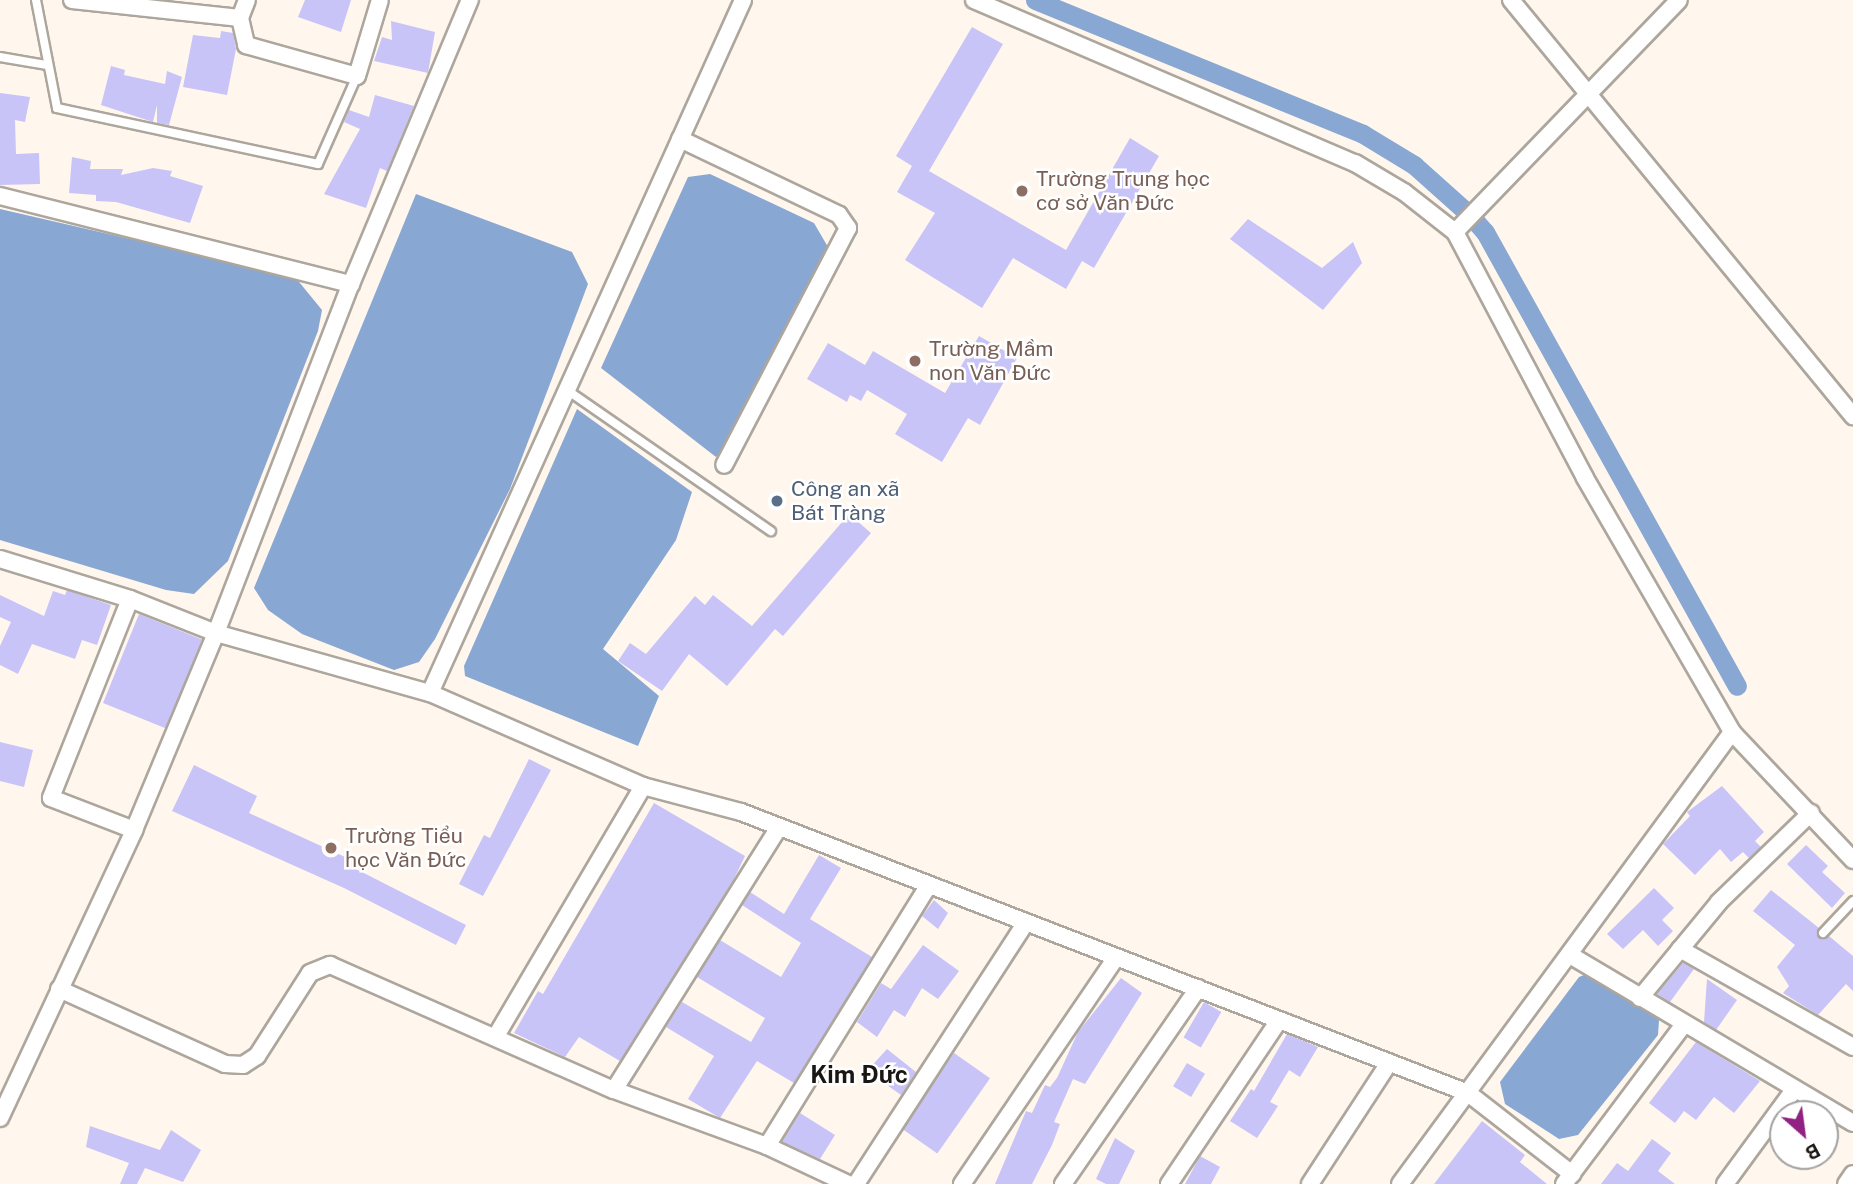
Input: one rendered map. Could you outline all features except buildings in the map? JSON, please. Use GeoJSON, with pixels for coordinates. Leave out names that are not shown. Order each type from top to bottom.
{"type":"FeatureCollection","features":[{"type":"Feature","properties":{"kind":"street"},"geometry":{"type":"LineString","coordinates":[[72,0],[240,18]]}},
{"type":"Feature","properties":{"kind":"street"},"geometry":{"type":"LineString","coordinates":[[247,0],[240,18],[246,45],[357,76],[380,0]]}},
{"type":"Feature","properties":{"kind":"street"},"geometry":{"type":"LineString","coordinates":[[0,1118],[134,830],[216,634],[351,284],[470,0]]}},
{"type":"Feature","properties":{"kind":"street"},"geometry":{"type":"LineString","coordinates":[[430,693],[743,0]]}},
{"type":"Feature","properties":{"kind":"street"},"geometry":{"type":"LineString","coordinates":[[974,0],[1355,163],[1459,228],[1585,478],[1732,732],[1853,860]]}},
{"type":"Feature","properties":{"kind":"street"},"geometry":{"type":"LineString","coordinates":[[1511,0],[1853,416]]}},
{"type":"Feature","properties":{"kind":"street"},"geometry":{"type":"LineString","coordinates":[[1459,228],[1679,0]]}},
{"type":"Feature","properties":{"kind":"street"},"geometry":{"type":"LineString","coordinates":[[680,139],[839,215],[848,228],[724,465]]}},
{"type":"Feature","properties":{"kind":"street"},"geometry":{"type":"LineString","coordinates":[[0,196],[351,284]]}},
{"type":"Feature","properties":{"kind":"street"},"geometry":{"type":"LineString","coordinates":[[0,577],[3,560],[130,599],[216,634],[430,693],[643,786],[741,812],[1468,1093],[1568,1179],[1684,1024]]}},
{"type":"Feature","properties":{"kind":"street"},"geometry":{"type":"LineString","coordinates":[[130,599],[51,798],[134,830]]}},
{"type":"Feature","properties":{"kind":"street"},"geometry":{"type":"LineString","coordinates":[[1400,1184],[1732,732]]}},
{"type":"Feature","properties":{"kind":"street"},"geometry":{"type":"LineString","coordinates":[[496,1036],[643,786]]}},
{"type":"Feature","properties":{"kind":"street"},"geometry":{"type":"LineString","coordinates":[[1640,998],[1719,902],[1811,813]]}},
{"type":"Feature","properties":{"kind":"street"},"geometry":{"type":"LineString","coordinates":[[614,1090],[779,827]]}},
{"type":"Feature","properties":{"kind":"street"},"geometry":{"type":"LineString","coordinates":[[767,1146],[929,885]]}},
{"type":"Feature","properties":{"kind":"street"},"geometry":{"type":"LineString","coordinates":[[856,1184],[1026,922]]}},
{"type":"Feature","properties":{"kind":"street"},"geometry":{"type":"LineString","coordinates":[[1680,949],[1853,1047]]}},
{"type":"Feature","properties":{"kind":"street"},"geometry":{"type":"LineString","coordinates":[[1570,955],[1793,1091],[1853,1123]]}},
{"type":"Feature","properties":{"kind":"street"},"geometry":{"type":"LineString","coordinates":[[962,1184],[1116,957]]}},
{"type":"Feature","properties":{"kind":"street"},"geometry":{"type":"LineString","coordinates":[[59,989],[225,1064],[243,1065],[257,1056],[295,990],[310,973],[330,965],[614,1090],[767,1146],[848,1184]]}},
{"type":"Feature","properties":{"kind":"street"},"geometry":{"type":"LineString","coordinates":[[1063,1184],[1198,988]]}},
{"type":"Feature","properties":{"kind":"street"},"geometry":{"type":"LineString","coordinates":[[1169,1184],[1279,1020]]}},
{"type":"Feature","properties":{"kind":"street"},"geometry":{"type":"LineString","coordinates":[[1310,1184],[1389,1063]]}},
{"type":"Feature","properties":{"kind":"street"},"geometry":{"type":"LineString","coordinates":[[1725,1184],[1793,1091]]}},
{"type":"Feature","properties":{"kind":"street"},"geometry":{"type":"LineString","coordinates":[[1846,1184],[1853,1174]]}},
{"type":"Feature","properties":{"kind":"lane"},"geometry":{"type":"LineString","coordinates":[[36,0],[57,108],[318,164],[357,76]]}},
{"type":"Feature","properties":{"kind":"lane"},"geometry":{"type":"LineString","coordinates":[[0,57],[47,65]]}},
{"type":"Feature","properties":{"kind":"lane"},"geometry":{"type":"LineString","coordinates":[[567,390],[771,530]]}},
{"type":"Feature","properties":{"kind":"lane"},"geometry":{"type":"LineString","coordinates":[[1823,933],[1853,901]]}},
{"type":"Feature","properties":{"kind":"water"},"geometry":{"type":"Polygon","coordinates":[[[710,174],[814,223],[828,247],[728,444],[716,457],[601,368],[688,177],[710,174]]]}},
{"type":"Feature","properties":{"kind":"water"},"geometry":{"type":"Polygon","coordinates":[[[416,194],[572,252],[588,284],[510,489],[435,639],[419,662],[394,670],[302,634],[268,610],[254,588],[416,194]]]}},
{"type":"Feature","properties":{"kind":"water"},"geometry":{"type":"Polygon","coordinates":[[[0,209],[295,277],[322,310],[318,331],[228,561],[194,594],[166,590],[0,540],[0,209]]]}},
{"type":"Feature","properties":{"kind":"water"},"geometry":{"type":"Polygon","coordinates":[[[577,409],[692,492],[676,540],[603,649],[659,696],[638,746],[465,676],[464,666],[577,409]]]}},
{"type":"Feature","properties":{"kind":"water"},"geometry":{"type":"Polygon","coordinates":[[[1589,973],[1659,1020],[1658,1035],[1578,1135],[1559,1139],[1505,1104],[1500,1082],[1579,977],[1589,973]]]}},
{"type":"Feature","properties":{"kind":"waterway"},"geometry":{"type":"LineString","coordinates":[[1035,0],[1363,134],[1414,165],[1470,215],[1485,232],[1737,686]]}},
{"type":"Feature","properties":{"kind":"place","name":"Trường Trung học cơ sở Văn Đức"},"geometry":{"type":"Point","coordinates":[1022,191]}},
{"type":"Feature","properties":{"kind":"place","name":"Trường Mầm non Văn Đức"},"geometry":{"type":"Point","coordinates":[915,361]}},
{"type":"Feature","properties":{"kind":"place","name":"Công an xã Bát Tràng"},"geometry":{"type":"Point","coordinates":[777,501]}},
{"type":"Feature","properties":{"kind":"place","name":"Trường Tiểu học Văn Đức"},"geometry":{"type":"Point","coordinates":[331,848]}},
{"type":"Feature","properties":{"kind":"district","name":"Kim Đức"},"geometry":{"type":"Point","coordinates":[859,1075]}}]}
